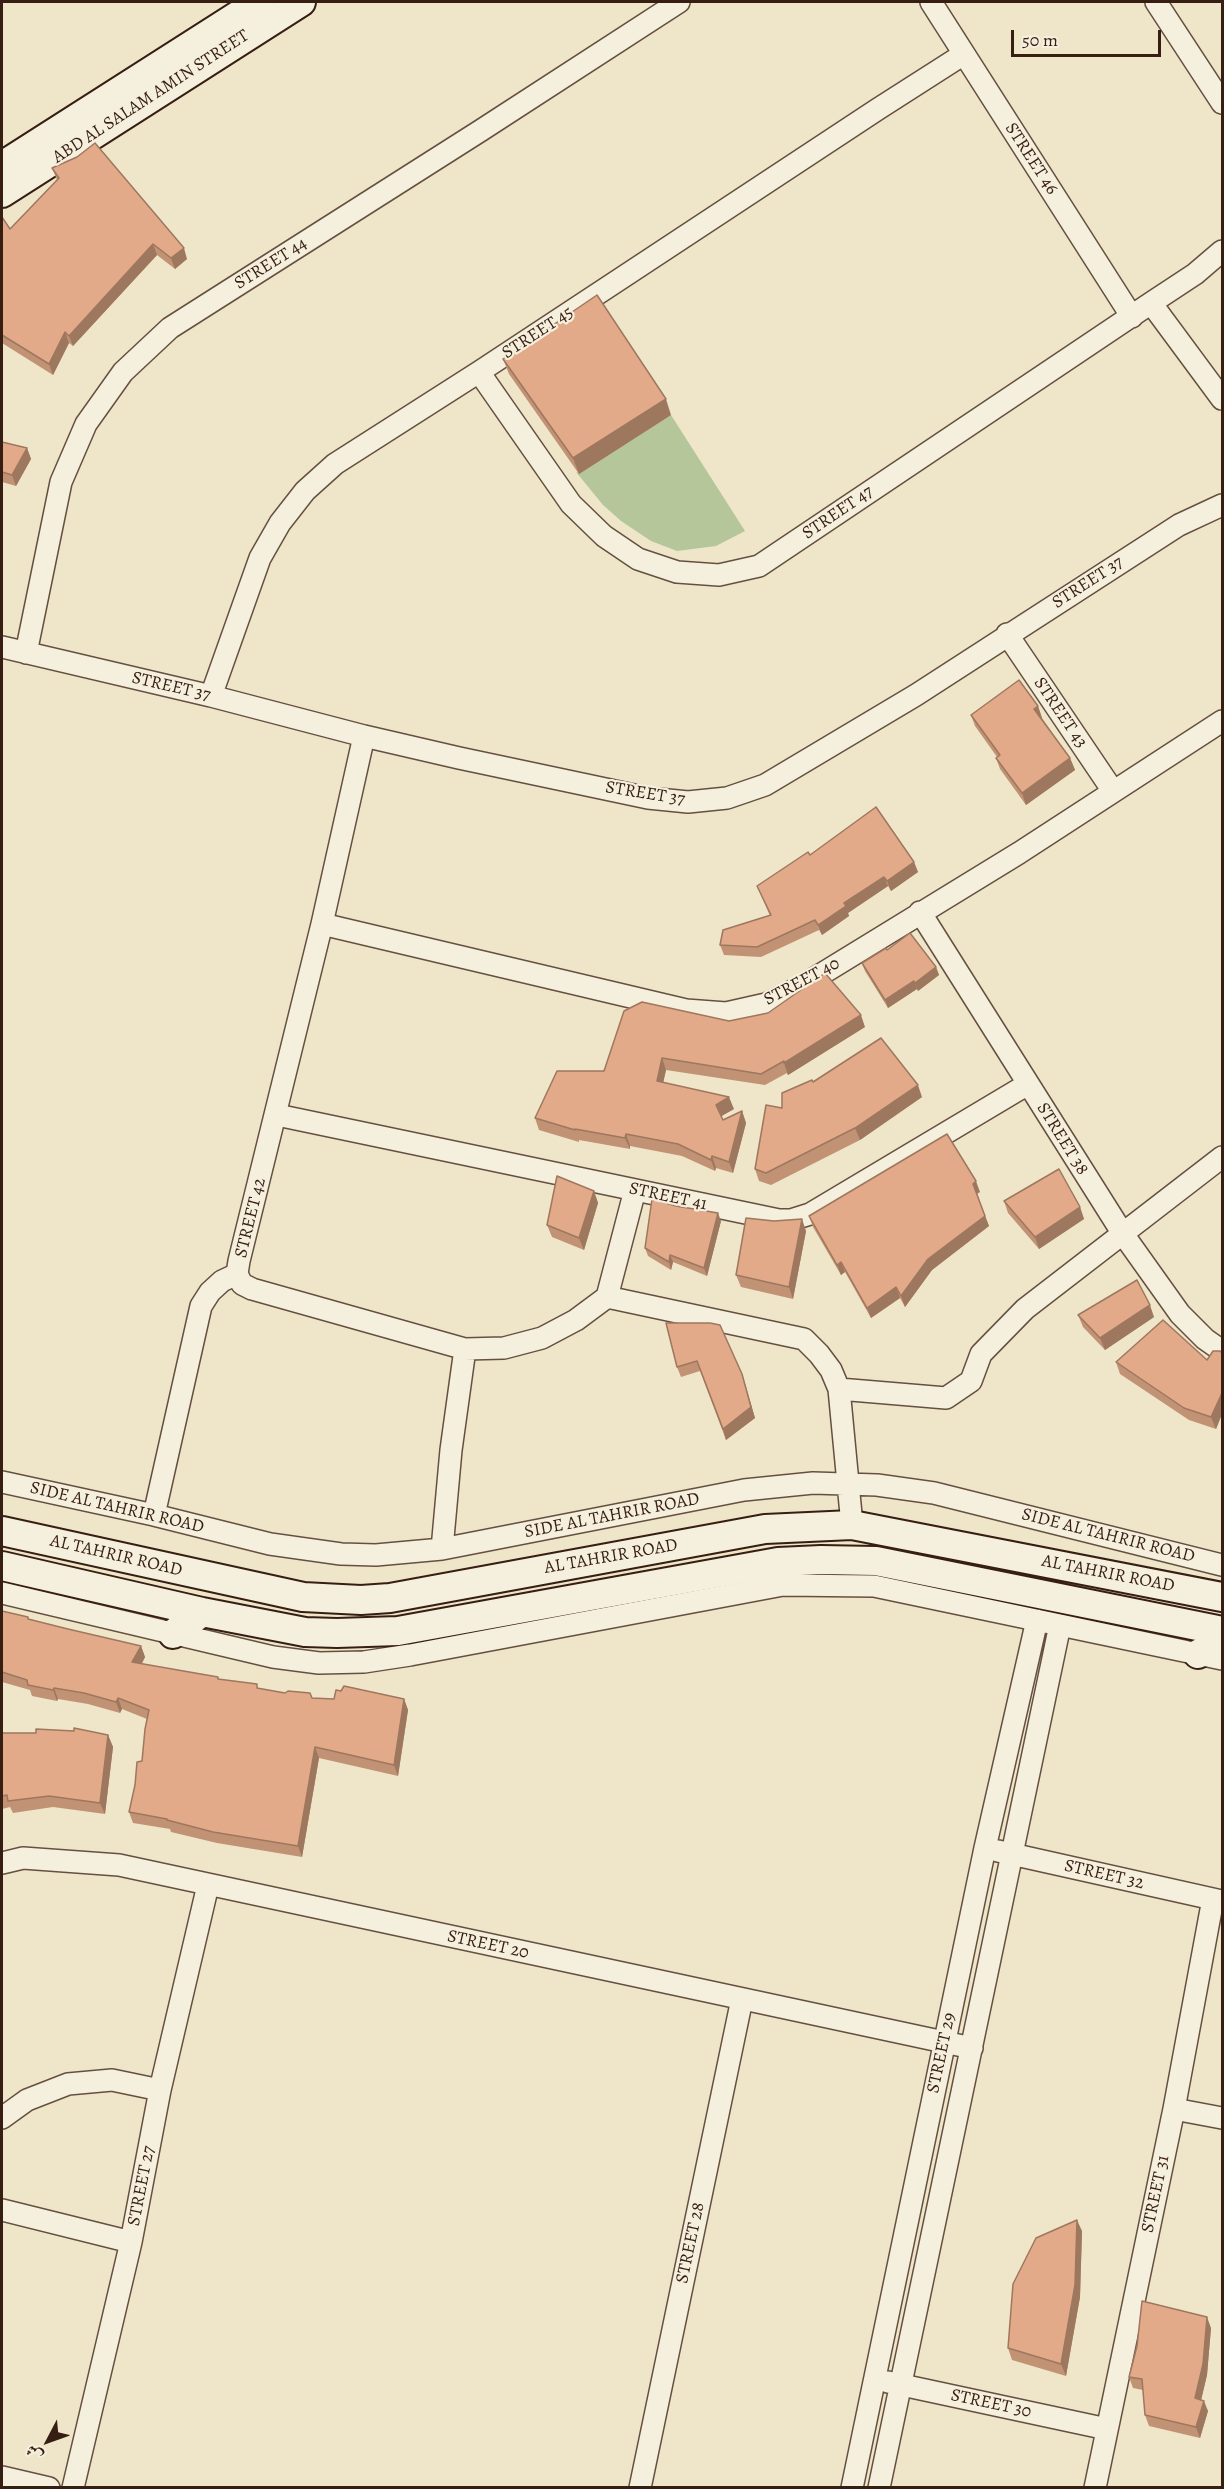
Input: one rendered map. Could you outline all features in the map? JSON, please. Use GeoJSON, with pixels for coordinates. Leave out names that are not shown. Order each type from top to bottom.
{"type":"FeatureCollection","features":[{"type":"Feature","properties":{"kind":"street","name":"ABD AL SALAM AMIN STREET"},"geometry":{"type":"LineString","coordinates":[[2,166],[259,2]]}},
{"type":"Feature","properties":{"kind":"street","name":"ABD AL SALAM AMIN STREET"},"geometry":{"type":"LineString","coordinates":[[2,193],[300,2]]}},
{"type":"Feature","properties":{"kind":"street","name":"STREET 44"},"geometry":{"type":"LineString","coordinates":[[26,653],[61,482],[86,424],[123,372],[170,328],[679,2]]}},
{"type":"Feature","properties":{"kind":"street","name":"STREET 46"},"geometry":{"type":"LineString","coordinates":[[930,2],[1132,316]]}},
{"type":"Feature","properties":{"kind":"street"},"geometry":{"type":"LineString","coordinates":[[1156,2],[1222,103]]}},
{"type":"Feature","properties":{"kind":"street","name":"STREET 45"},"geometry":{"type":"LineString","coordinates":[[211,696],[260,558],[280,523],[305,491],[335,464],[964,54]]}},
{"type":"Feature","properties":{"kind":"street","name":"STREET 47"},"geometry":{"type":"LineString","coordinates":[[479,372],[571,504],[604,536],[638,559],[677,572],[719,575],[759,566],[1132,316],[1195,273],[1222,250]]}},
{"type":"Feature","properties":{"kind":"street"},"geometry":{"type":"LineString","coordinates":[[1151,303],[1222,399]]}},
{"type":"Feature","properties":{"kind":"street","name":"STREET 37"},"geometry":{"type":"LineString","coordinates":[[2,647],[211,696],[364,736],[648,798],[688,802],[727,798],[765,784],[916,695],[1007,634],[1179,525],[1222,506]]}},
{"type":"Feature","properties":{"kind":"street","name":"STREET 43"},"geometry":{"type":"LineString","coordinates":[[1007,634],[1113,791]]}},
{"type":"Feature","properties":{"kind":"street","name":"STREET 40"},"geometry":{"type":"LineString","coordinates":[[322,924],[686,1010],[726,1012],[766,1004],[802,986],[1019,853],[1222,721]]}},
{"type":"Feature","properties":{"kind":"street","name":"STREET 42"},"geometry":{"type":"LineString","coordinates":[[364,736],[277,1115],[237,1274],[242,1284],[252,1289],[465,1349],[504,1348],[542,1338],[576,1320],[607,1297]]}},
{"type":"Feature","properties":{"kind":"street","name":"STREET 38"},"geometry":{"type":"LineString","coordinates":[[920,912],[1123,1234],[1180,1314],[1205,1339],[1222,1351]]}},
{"type":"Feature","properties":{"kind":"street","name":"STREET 41"},"geometry":{"type":"LineString","coordinates":[[277,1115],[779,1220],[791,1220],[810,1214],[1028,1084]]}},
{"type":"Feature","properties":{"kind":"street"},"geometry":{"type":"LineString","coordinates":[[839,1389],[946,1398],[971,1382],[981,1354],[1024,1309],[1222,1157]]}},
{"type":"Feature","properties":{"kind":"street"},"geometry":{"type":"LineString","coordinates":[[635,1190],[607,1297],[804,1339],[819,1353],[831,1370],[839,1389],[852,1525]]}},
{"type":"Feature","properties":{"kind":"street"},"geometry":{"type":"LineString","coordinates":[[154,1515],[201,1306],[210,1292],[222,1281],[237,1274]]}},
{"type":"Feature","properties":{"kind":"street"},"geometry":{"type":"LineString","coordinates":[[442,1549],[451,1450],[465,1349]]}},
{"type":"Feature","properties":{"kind":"street","name":"SIDE AL TAHRIR ROAD"},"geometry":{"type":"LineString","coordinates":[[2,1482],[305,1551],[376,1555],[442,1549],[744,1490],[802,1484],[848,1483],[934,1493],[1222,1565]]}},
{"type":"Feature","properties":{"kind":"street","name":"AL TAHRIR ROAD"},"geometry":{"type":"LineString","coordinates":[[2,1530],[303,1597],[361,1600],[390,1598],[765,1529],[852,1525],[1222,1597]]}},
{"type":"Feature","properties":{"kind":"street"},"geometry":{"type":"LineString","coordinates":[[36,1575],[45,1575],[55,1566],[56,1552],[48,1541]]}},
{"type":"Feature","properties":{"kind":"street"},"geometry":{"type":"LineString","coordinates":[[115,1592],[108,1575],[112,1561],[117,1557]]}},
{"type":"Feature","properties":{"kind":"street","name":"AL TAHRIR ROAD"},"geometry":{"type":"LineString","coordinates":[[2,1566],[202,1612],[305,1632],[398,1631],[778,1562],[876,1561],[1222,1631]]}},
{"type":"Feature","properties":{"kind":"street"},"geometry":{"type":"LineString","coordinates":[[753,1567],[783,1585]]}},
{"type":"Feature","properties":{"kind":"street"},"geometry":{"type":"LineString","coordinates":[[2,1593],[273,1657],[319,1663],[364,1662],[495,1640],[783,1585],[874,1586],[1210,1657],[1222,1641]]}},
{"type":"Feature","properties":{"kind":"street"},"geometry":{"type":"LineString","coordinates":[[173,1634],[202,1612]]}},
{"type":"Feature","properties":{"kind":"street","name":"STREET 29"},"geometry":{"type":"LineString","coordinates":[[852,2487],[985,1848],[1037,1620]]}},
{"type":"Feature","properties":{"kind":"street","name":"STREET 29"},"geometry":{"type":"LineString","coordinates":[[879,2487],[1060,1625]]}},
{"type":"Feature","properties":{"kind":"street","name":"STREET 32"},"geometry":{"type":"LineString","coordinates":[[985,1848],[1218,1900]]}},
{"type":"Feature","properties":{"kind":"street","name":"STREET 20"},"geometry":{"type":"LineString","coordinates":[[2,1863],[23,1858],[119,1865],[972,2048]]}},
{"type":"Feature","properties":{"kind":"street","name":"STREET 27"},"geometry":{"type":"LineString","coordinates":[[73,2487],[131,2242],[160,2090],[208,1885]]}},
{"type":"Feature","properties":{"kind":"street","name":"STREET 31"},"geometry":{"type":"LineString","coordinates":[[1095,2487],[1218,1900]]}},
{"type":"Feature","properties":{"kind":"street","name":"STREET 28"},"geometry":{"type":"LineString","coordinates":[[640,2487],[742,1999]]}},
{"type":"Feature","properties":{"kind":"street"},"geometry":{"type":"LineString","coordinates":[[2,2118],[27,2100],[68,2084],[112,2080],[160,2090]]}},
{"type":"Feature","properties":{"kind":"street"},"geometry":{"type":"LineString","coordinates":[[1174,2109],[1222,2118]]}},
{"type":"Feature","properties":{"kind":"street"},"geometry":{"type":"LineString","coordinates":[[2,2210],[131,2242]]}},
{"type":"Feature","properties":{"kind":"street","name":"STREET 30"},"geometry":{"type":"LineString","coordinates":[[875,2379],[1107,2429]]}},
{"type":"Feature","properties":{"kind":"street"},"geometry":{"type":"LineString","coordinates":[[2,2477],[49,2487]]}},
{"type":"Feature","properties":{"kind":"green space"},"geometry":{"type":"Polygon","coordinates":[[[671,415],[745,531],[716,546],[677,551],[651,541],[621,521],[603,505],[576,472],[579,473],[671,415]]]}},
{"type":"Feature","properties":{"kind":"building"},"geometry":{"type":"Polygon","coordinates":[[[95,143],[184,248],[171,258],[153,244],[69,336],[65,332],[49,364],[2,335],[2,217],[10,229],[59,178],[52,168],[77,157],[95,143]]]}},
{"type":"Feature","properties":{"kind":"building"},"geometry":{"type":"Polygon","coordinates":[[[597,295],[666,399],[573,458],[503,359],[597,295]]]}},
{"type":"Feature","properties":{"kind":"building"},"geometry":{"type":"Polygon","coordinates":[[[2,442],[27,448],[12,475],[2,472],[2,442]]]}},
{"type":"Feature","properties":{"kind":"building"},"geometry":{"type":"Polygon","coordinates":[[[1019,680],[1038,706],[1034,709],[1070,758],[1022,793],[996,758],[1000,755],[971,715],[1019,680]]]}},
{"type":"Feature","properties":{"kind":"building"},"geometry":{"type":"Polygon","coordinates":[[[876,807],[914,862],[887,881],[884,877],[844,903],[846,906],[818,925],[815,920],[757,947],[720,945],[723,930],[771,915],[757,886],[808,852],[810,855],[876,807]]]}},
{"type":"Feature","properties":{"kind":"building"},"geometry":{"type":"Polygon","coordinates":[[[910,933],[936,967],[915,983],[914,981],[885,1000],[862,963],[886,948],[887,950],[910,933]]]}},
{"type":"Feature","properties":{"kind":"building"},"geometry":{"type":"Polygon","coordinates":[[[825,973],[861,1015],[784,1063],[784,1061],[761,1074],[662,1058],[657,1081],[729,1097],[716,1105],[723,1120],[742,1111],[729,1162],[712,1156],[711,1160],[678,1144],[626,1134],[625,1138],[575,1130],[535,1118],[557,1071],[604,1071],[624,1011],[642,1002],[729,1021],[768,1013],[825,973]]]}},
{"type":"Feature","properties":{"kind":"building"},"geometry":{"type":"Polygon","coordinates":[[[881,1038],[918,1085],[855,1128],[766,1173],[755,1169],[766,1105],[782,1108],[782,1093],[812,1080],[813,1082],[881,1038]]]}},
{"type":"Feature","properties":{"kind":"building"},"geometry":{"type":"Polygon","coordinates":[[[947,1134],[976,1181],[973,1184],[985,1216],[928,1259],[901,1296],[896,1287],[867,1308],[841,1262],[837,1265],[809,1216],[947,1134]]]}},
{"type":"Feature","properties":{"kind":"building"},"geometry":{"type":"Polygon","coordinates":[[[1059,1169],[1080,1207],[1035,1237],[1004,1201],[1059,1169]]]}},
{"type":"Feature","properties":{"kind":"building"},"geometry":{"type":"Polygon","coordinates":[[[557,1176],[594,1191],[579,1238],[547,1225],[557,1176]]]}},
{"type":"Feature","properties":{"kind":"building"},"geometry":{"type":"Polygon","coordinates":[[[652,1199],[676,1206],[718,1213],[704,1268],[670,1255],[669,1262],[645,1248],[652,1199]]]}},
{"type":"Feature","properties":{"kind":"building"},"geometry":{"type":"Polygon","coordinates":[[[746,1218],[774,1221],[802,1219],[789,1287],[736,1275],[746,1218]]]}},
{"type":"Feature","properties":{"kind":"building"},"geometry":{"type":"Polygon","coordinates":[[[1137,1280],[1150,1305],[1100,1338],[1078,1315],[1137,1280]]]}},
{"type":"Feature","properties":{"kind":"building"},"geometry":{"type":"Polygon","coordinates":[[[1163,1320],[1207,1360],[1213,1351],[1222,1353],[1222,1393],[1211,1417],[1184,1408],[1116,1362],[1163,1320]]]}},
{"type":"Feature","properties":{"kind":"building"},"geometry":{"type":"Polygon","coordinates":[[[666,1323],[720,1325],[742,1374],[751,1407],[723,1429],[697,1361],[677,1367],[666,1323]]]}},
{"type":"Feature","properties":{"kind":"building"},"geometry":{"type":"Polygon","coordinates":[[[2,1611],[141,1646],[132,1662],[218,1677],[218,1679],[257,1684],[257,1688],[285,1693],[288,1691],[310,1693],[312,1698],[334,1699],[336,1690],[341,1691],[344,1686],[404,1699],[394,1765],[315,1747],[298,1846],[213,1832],[167,1819],[129,1812],[137,1762],[142,1761],[149,1710],[118,1698],[116,1702],[84,1693],[28,1685],[27,1680],[2,1672],[2,1611]]]}},
{"type":"Feature","properties":{"kind":"building"},"geometry":{"type":"Polygon","coordinates":[[[74,1728],[108,1735],[100,1803],[49,1796],[8,1801],[7,1795],[2,1796],[2,1733],[36,1733],[36,1729],[74,1731],[74,1728]]]}},
{"type":"Feature","properties":{"kind":"building"},"geometry":{"type":"Polygon","coordinates":[[[1077,2220],[1075,2285],[1061,2364],[1008,2348],[1013,2284],[1036,2238],[1077,2220]]]}},
{"type":"Feature","properties":{"kind":"building"},"geometry":{"type":"Polygon","coordinates":[[[1142,2301],[1207,2317],[1203,2364],[1195,2398],[1204,2401],[1196,2427],[1145,2415],[1142,2379],[1129,2377],[1137,2346],[1142,2301]]]}}]}
